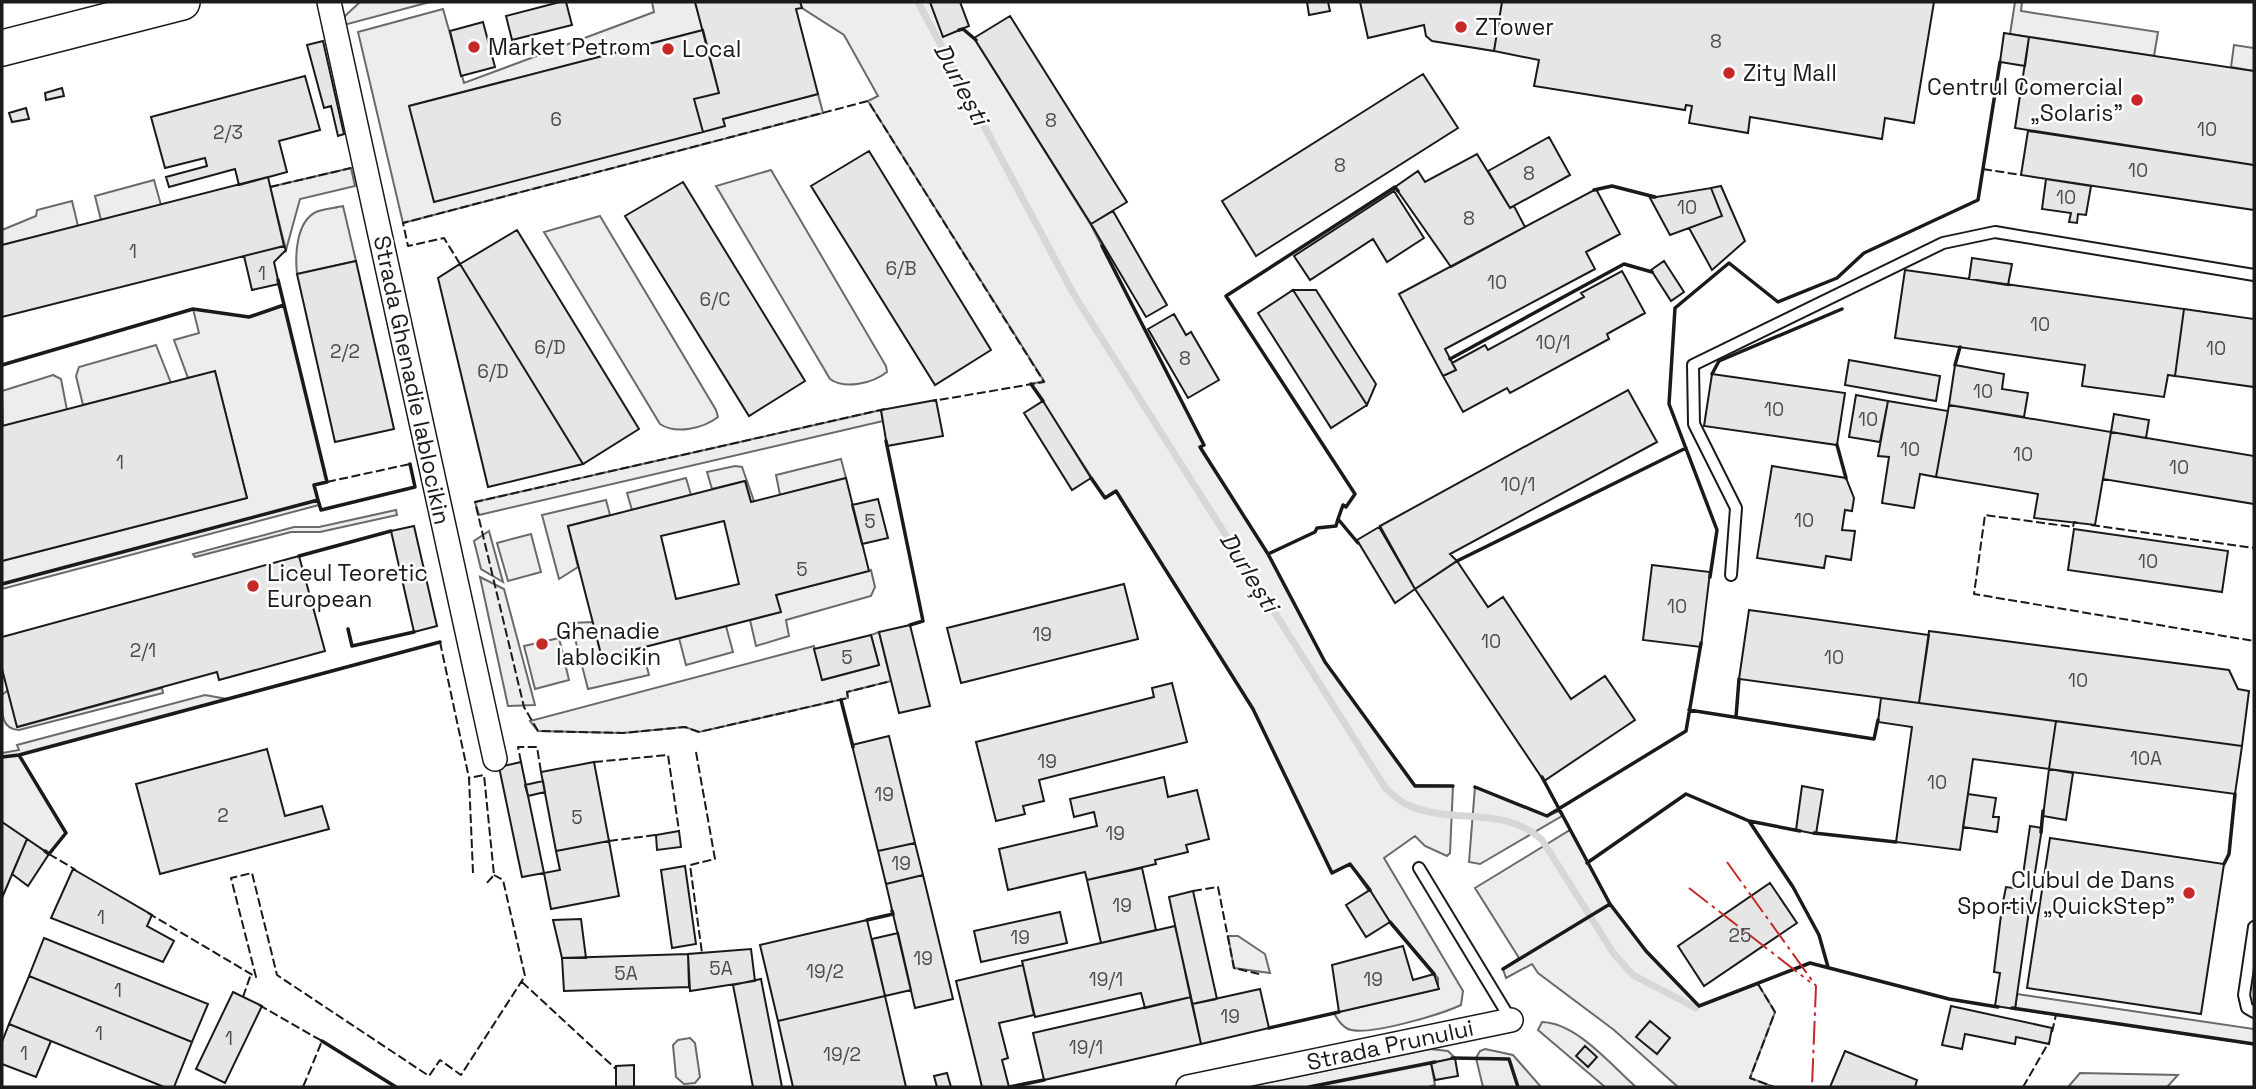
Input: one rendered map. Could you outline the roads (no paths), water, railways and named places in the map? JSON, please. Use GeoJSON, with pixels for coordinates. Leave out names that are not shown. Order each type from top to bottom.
{"type":"FeatureCollection","features":[{"type":"Feature","properties":{"kind":"main road"},"geometry":{"type":"LineString","coordinates":[[2,48],[140,7],[183,2]]}},
{"type":"Feature","properties":{"kind":"street","name":"Strada Ghenadie Iablocikin"},"geometry":{"type":"LineString","coordinates":[[329,2],[495,759]]}},
{"type":"Feature","properties":{"kind":"street","name":"Strada Prunului"},"geometry":{"type":"LineString","coordinates":[[1188,1087],[1511,1020]]}},
{"type":"Feature","properties":{"kind":"lane"},"geometry":{"type":"LineString","coordinates":[[1731,575],[1736,508],[1694,424],[1693,365],[1943,243],[1995,232],[2254,275]]}},
{"type":"Feature","properties":{"kind":"lane"},"geometry":{"type":"LineString","coordinates":[[1419,868],[1511,1020]]}},
{"type":"Feature","properties":{"kind":"lane"},"geometry":{"type":"LineString","coordinates":[[2254,927],[2244,995],[2247,1008],[2254,1012]]}},
{"type":"Feature","properties":{"kind":"waterway","name":"Durlești"},"geometry":{"type":"LineString","coordinates":[[918,2],[1073,293],[1386,789],[1405,804],[1425,811],[1495,819],[1527,829],[1542,840],[1614,954],[1633,975],[1696,1008]]}},
{"type":"Feature","properties":{"kind":"place","name":"ZTower"},"geometry":{"type":"Point","coordinates":[1461,27]}},
{"type":"Feature","properties":{"kind":"place","name":"Market Petrom"},"geometry":{"type":"Point","coordinates":[474,47]}},
{"type":"Feature","properties":{"kind":"place","name":"Local"},"geometry":{"type":"Point","coordinates":[668,49]}},
{"type":"Feature","properties":{"kind":"place","name":"Zity Mall"},"geometry":{"type":"Point","coordinates":[1729,73]}},
{"type":"Feature","properties":{"kind":"place","name":"Centrul Comercial „Solaris”"},"geometry":{"type":"Point","coordinates":[2137,100]}},
{"type":"Feature","properties":{"kind":"place","name":"Liceul Teoretic European"},"geometry":{"type":"Point","coordinates":[253,586]}},
{"type":"Feature","properties":{"kind":"place","name":"Ghenadie Iablocikin"},"geometry":{"type":"Point","coordinates":[542,644]}},
{"type":"Feature","properties":{"kind":"place","name":"Clubul de Dans Sportiv „QuickStep”"},"geometry":{"type":"Point","coordinates":[2189,893]}}]}
